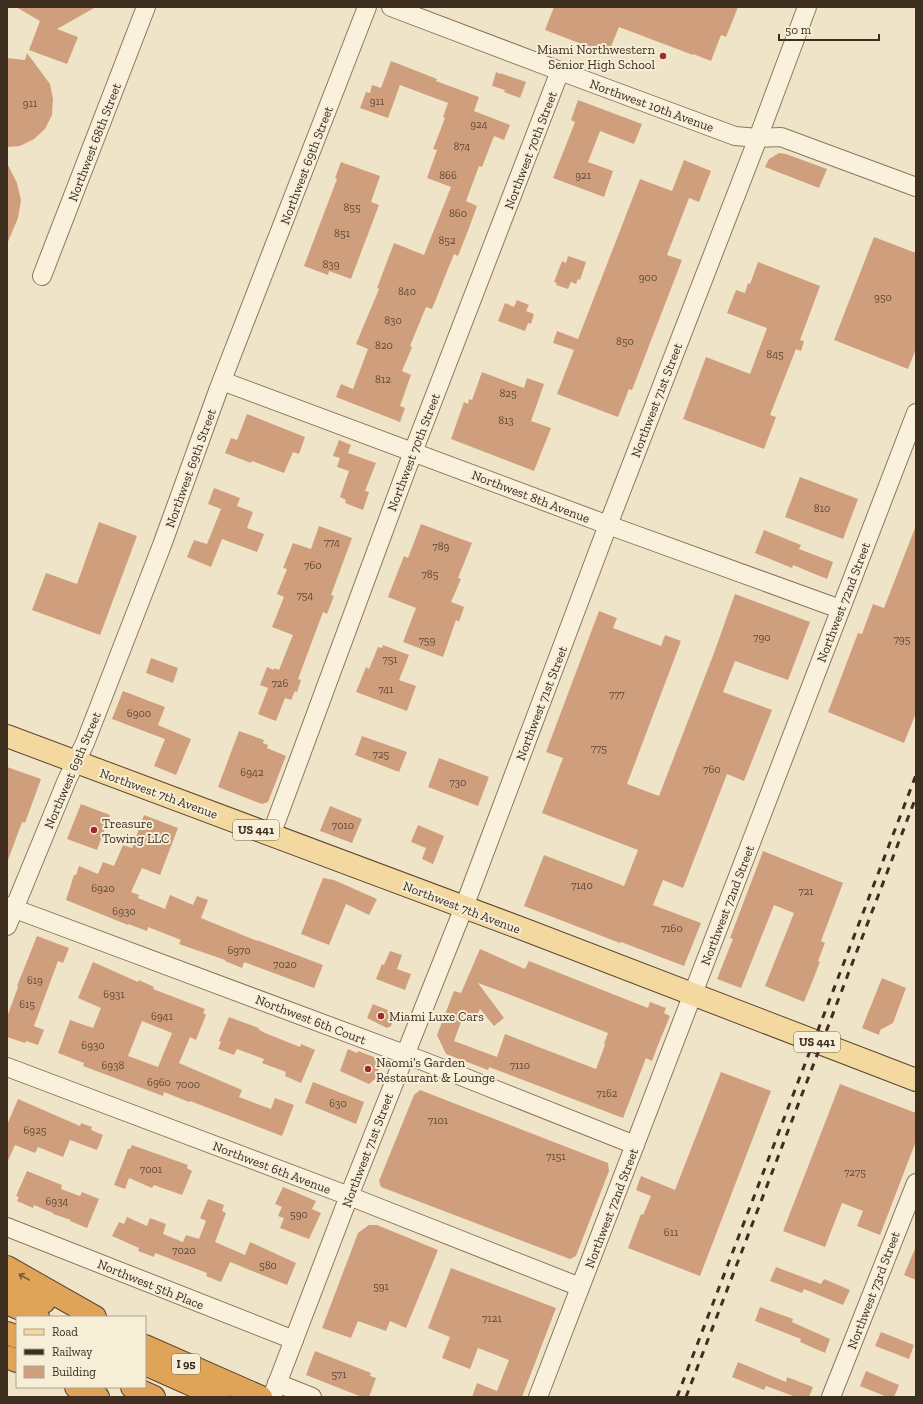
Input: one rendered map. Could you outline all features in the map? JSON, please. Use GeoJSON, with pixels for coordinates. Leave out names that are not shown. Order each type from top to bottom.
{"type":"FeatureCollection","features":[{"type":"Feature","properties":{"kind":"highway"},"geometry":{"type":"LineString","coordinates":[[7,1267],[93,1316]]}},
{"type":"Feature","properties":{"kind":"highway"},"geometry":{"type":"LineString","coordinates":[[7,1286],[76,1316]]}},
{"type":"Feature","properties":{"kind":"highway"},"geometry":{"type":"LineString","coordinates":[[7,1304],[36,1316]]}},
{"type":"Feature","properties":{"kind":"highway","name":"I 95"},"geometry":{"type":"LineString","coordinates":[[146,1351],[219,1391],[270,1392]]}},
{"type":"Feature","properties":{"kind":"highway"},"geometry":{"type":"LineString","coordinates":[[7,1356],[16,1360]]}},
{"type":"Feature","properties":{"kind":"highway"},"geometry":{"type":"LineString","coordinates":[[78,1388],[98,1397]]}},
{"type":"Feature","properties":{"kind":"highway"},"geometry":{"type":"LineString","coordinates":[[134,1388],[154,1397]]}},
{"type":"Feature","properties":{"kind":"main road","name":"Northwest 7th Avenue"},"geometry":{"type":"LineString","coordinates":[[7,736],[693,994],[916,1080]]}},
{"type":"Feature","properties":{"kind":"street","name":"Northwest 68th Street"},"geometry":{"type":"LineString","coordinates":[[42,276],[146,7]]}},
{"type":"Feature","properties":{"kind":"street","name":"Northwest 69th Street"},"geometry":{"type":"LineString","coordinates":[[7,926],[10,907],[85,743],[162,545],[222,381],[367,7]]}},
{"type":"Feature","properties":{"kind":"street","name":"Northwest 10th Avenue"},"geometry":{"type":"LineString","coordinates":[[391,7],[735,136],[758,138],[781,137],[916,187]]}},
{"type":"Feature","properties":{"kind":"street","name":"Northwest 71st Street"},"geometry":{"type":"LineString","coordinates":[[270,1392],[294,1340],[349,1196],[464,908],[608,525],[758,138],[807,7]]}},
{"type":"Feature","properties":{"kind":"street","name":"Northwest 70th Street"},"geometry":{"type":"LineString","coordinates":[[270,835],[413,452],[560,71]]}},
{"type":"Feature","properties":{"kind":"street","name":"Northwest 8th Avenue"},"geometry":{"type":"LineString","coordinates":[[222,381],[608,525],[840,609]]}},
{"type":"Feature","properties":{"kind":"street","name":"Northwest 72nd Street"},"geometry":{"type":"LineString","coordinates":[[538,1397],[916,413]]}},
{"type":"Feature","properties":{"kind":"street","name":"Northwest 6th Court"},"geometry":{"type":"LineString","coordinates":[[10,907],[405,1055],[635,1145]]}},
{"type":"Feature","properties":{"kind":"street","name":"Northwest 6th Avenue"},"geometry":{"type":"LineString","coordinates":[[7,1068],[349,1196],[580,1287]]}},
{"type":"Feature","properties":{"kind":"street","name":"Northwest 73rd Street"},"geometry":{"type":"LineString","coordinates":[[831,1397],[916,1183]]}},
{"type":"Feature","properties":{"kind":"street","name":"Northwest 5th Place"},"geometry":{"type":"LineString","coordinates":[[7,1227],[294,1340]]}},
{"type":"Feature","properties":{"kind":"street"},"geometry":{"type":"LineString","coordinates":[[270,1392],[312,1397]]}},
{"type":"Feature","properties":{"kind":"building"},"geometry":{"type":"Polygon","coordinates":[[[16,7],[96,7],[57,29],[78,37],[67,64],[29,50],[40,21],[16,7]]]}},
{"type":"Feature","properties":{"kind":"building"},"geometry":{"type":"Polygon","coordinates":[[[554,7],[738,7],[726,37],[721,35],[711,61],[619,27],[608,54],[545,30],[554,7]]]}},
{"type":"Feature","properties":{"kind":"building"},"geometry":{"type":"Polygon","coordinates":[[[27,53],[50,84],[53,99],[52,115],[45,129],[34,139],[20,146],[7,147],[7,58],[25,60],[27,53]]]}},
{"type":"Feature","properties":{"kind":"building"},"geometry":{"type":"Polygon","coordinates":[[[391,61],[437,79],[436,81],[479,97],[474,111],[510,125],[504,140],[494,136],[482,167],[479,166],[466,201],[477,206],[469,228],[458,256],[454,254],[432,309],[426,307],[410,346],[412,347],[402,371],[411,375],[400,406],[405,408],[400,422],[336,397],[341,384],[353,389],[368,349],[356,344],[379,289],[377,288],[394,243],[424,255],[451,187],[427,178],[437,150],[433,149],[445,118],[443,117],[448,103],[400,85],[388,118],[360,108],[366,92],[370,93],[372,85],[381,88],[391,61]]]}},
{"type":"Feature","properties":{"kind":"building"},"geometry":{"type":"Polygon","coordinates":[[[496,72],[526,82],[520,98],[504,92],[505,90],[492,86],[496,72]]]}},
{"type":"Feature","properties":{"kind":"building"},"geometry":{"type":"Polygon","coordinates":[[[578,100],[642,124],[634,144],[600,131],[588,162],[613,171],[604,197],[553,178],[575,122],[571,120],[578,100]]]}},
{"type":"Feature","properties":{"kind":"building"},"geometry":{"type":"Polygon","coordinates":[[[779,153],[786,154],[827,169],[819,188],[765,167],[769,159],[779,153]]]}},
{"type":"Feature","properties":{"kind":"building"},"geometry":{"type":"Polygon","coordinates":[[[684,160],[711,171],[699,202],[689,198],[667,255],[682,260],[632,390],[629,389],[618,417],[557,394],[574,350],[553,343],[557,331],[578,339],[640,179],[672,191],[684,160]]]}},
{"type":"Feature","properties":{"kind":"building"},"geometry":{"type":"Polygon","coordinates":[[[341,162],[380,176],[371,202],[379,205],[351,279],[329,271],[328,275],[304,266],[337,179],[335,178],[341,162]]]}},
{"type":"Feature","properties":{"kind":"building"},"geometry":{"type":"Polygon","coordinates":[[[7,163],[17,183],[21,200],[18,218],[7,244],[7,163]]]}},
{"type":"Feature","properties":{"kind":"building"},"geometry":{"type":"Polygon","coordinates":[[[874,237],[916,253],[916,349],[908,369],[834,340],[874,237]]]}},
{"type":"Feature","properties":{"kind":"building"},"geometry":{"type":"Polygon","coordinates":[[[568,256],[586,262],[580,280],[578,279],[576,284],[571,282],[568,289],[556,285],[557,283],[554,282],[562,261],[566,263],[568,256]]]}},
{"type":"Feature","properties":{"kind":"building"},"geometry":{"type":"Polygon","coordinates":[[[758,262],[820,286],[800,340],[804,341],[801,351],[796,349],[770,415],[776,417],[764,449],[683,419],[706,357],[750,374],[767,328],[727,313],[736,290],[745,293],[758,262]]]}},
{"type":"Feature","properties":{"kind":"building"},"geometry":{"type":"Polygon","coordinates":[[[517,300],[529,305],[526,311],[534,314],[531,324],[528,323],[525,331],[498,321],[505,303],[514,307],[517,300]]]}},
{"type":"Feature","properties":{"kind":"building"},"geometry":{"type":"Polygon","coordinates":[[[482,372],[524,388],[527,378],[544,384],[531,421],[551,428],[534,471],[451,439],[464,402],[468,404],[469,399],[472,400],[482,372]]]}},
{"type":"Feature","properties":{"kind":"building"},"geometry":{"type":"Polygon","coordinates":[[[247,414],[305,437],[299,454],[293,452],[284,473],[225,453],[231,438],[237,440],[247,414]]]}},
{"type":"Feature","properties":{"kind":"building"},"geometry":{"type":"Polygon","coordinates":[[[339,440],[351,445],[348,453],[376,463],[365,491],[369,492],[363,510],[345,503],[346,500],[340,497],[349,471],[337,467],[340,458],[333,456],[339,440]]]}},
{"type":"Feature","properties":{"kind":"building"},"geometry":{"type":"Polygon","coordinates":[[[800,477],[858,499],[843,539],[785,517],[800,477]]]}},
{"type":"Feature","properties":{"kind":"building"},"geometry":{"type":"Polygon","coordinates":[[[214,488],[240,498],[237,506],[253,512],[247,528],[264,534],[257,552],[222,539],[211,567],[187,557],[194,540],[207,544],[221,509],[208,504],[214,488]]]}},
{"type":"Feature","properties":{"kind":"building"},"geometry":{"type":"Polygon","coordinates":[[[99,522],[137,536],[100,635],[32,610],[46,573],[77,584],[99,522]]]}},
{"type":"Feature","properties":{"kind":"building"},"geometry":{"type":"Polygon","coordinates":[[[421,524],[472,543],[458,578],[461,579],[451,602],[464,607],[459,622],[456,620],[443,657],[403,642],[416,608],[388,597],[404,556],[408,558],[421,524]]]}},
{"type":"Feature","properties":{"kind":"building"},"geometry":{"type":"Polygon","coordinates":[[[319,526],[352,538],[331,595],[334,596],[327,614],[323,612],[298,679],[301,680],[297,692],[295,691],[291,700],[285,698],[276,721],[258,714],[268,688],[260,685],[267,667],[274,670],[274,668],[279,670],[293,635],[272,627],[284,597],[277,594],[287,569],[283,568],[293,543],[311,549],[319,526]]]}},
{"type":"Feature","properties":{"kind":"building"},"geometry":{"type":"Polygon","coordinates":[[[915,528],[916,713],[904,743],[828,712],[858,633],[862,634],[873,604],[884,608],[915,528]]]}},
{"type":"Feature","properties":{"kind":"building"},"geometry":{"type":"Polygon","coordinates":[[[764,530],[801,545],[799,549],[833,562],[827,579],[793,565],[792,568],[755,553],[764,530]]]}},
{"type":"Feature","properties":{"kind":"building"},"geometry":{"type":"Polygon","coordinates":[[[735,594],[810,622],[788,680],[735,661],[723,692],[772,710],[744,781],[727,774],[683,888],[663,880],[653,905],[701,923],[684,966],[524,906],[544,855],[624,886],[638,850],[542,813],[563,758],[546,752],[599,611],[617,618],[613,628],[661,646],[665,635],[681,641],[627,784],[659,796],[735,594]]]}},
{"type":"Feature","properties":{"kind":"building"},"geometry":{"type":"Polygon","coordinates":[[[383,645],[409,655],[399,680],[416,686],[407,711],[356,692],[366,667],[369,669],[378,647],[382,648],[383,645]]]}},
{"type":"Feature","properties":{"kind":"building"},"geometry":{"type":"Polygon","coordinates":[[[151,658],[178,668],[173,683],[146,673],[151,658]]]}},
{"type":"Feature","properties":{"kind":"building"},"geometry":{"type":"Polygon","coordinates":[[[123,691],[165,707],[158,725],[191,739],[176,775],[154,766],[165,739],[112,719],[123,691]]]}},
{"type":"Feature","properties":{"kind":"building"},"geometry":{"type":"Polygon","coordinates":[[[239,731],[264,740],[263,743],[268,745],[267,748],[286,756],[268,802],[262,804],[218,787],[239,731]]]}},
{"type":"Feature","properties":{"kind":"building"},"geometry":{"type":"Polygon","coordinates":[[[362,736],[407,752],[399,772],[355,755],[362,736]]]}},
{"type":"Feature","properties":{"kind":"building"},"geometry":{"type":"Polygon","coordinates":[[[439,758],[489,777],[478,806],[428,787],[439,758]]]}},
{"type":"Feature","properties":{"kind":"building"},"geometry":{"type":"Polygon","coordinates":[[[7,767],[41,779],[25,823],[22,822],[8,860],[7,859],[7,767]]]}},
{"type":"Feature","properties":{"kind":"building"},"geometry":{"type":"Polygon","coordinates":[[[81,804],[110,815],[97,850],[67,839],[81,804]]]}},
{"type":"Feature","properties":{"kind":"building"},"geometry":{"type":"Polygon","coordinates":[[[330,806],[362,819],[352,843],[320,831],[330,806]]]}},
{"type":"Feature","properties":{"kind":"building"},"geometry":{"type":"Polygon","coordinates":[[[144,815],[178,828],[160,875],[142,868],[131,892],[139,895],[138,898],[165,909],[170,895],[193,905],[197,896],[208,900],[201,918],[257,941],[323,965],[314,988],[244,962],[242,968],[225,960],[179,944],[181,940],[148,927],[147,931],[128,925],[66,900],[74,875],[76,875],[79,866],[98,874],[103,862],[114,866],[123,845],[132,848],[144,815]]]}},
{"type":"Feature","properties":{"kind":"building"},"geometry":{"type":"Polygon","coordinates":[[[418,825],[444,836],[433,864],[422,859],[426,848],[411,842],[418,825]]]}},
{"type":"Feature","properties":{"kind":"building"},"geometry":{"type":"Polygon","coordinates":[[[763,851],[843,883],[821,941],[825,943],[818,961],[820,962],[804,1002],[765,986],[794,913],[774,905],[741,988],[717,979],[733,939],[730,938],[763,851]]]}},
{"type":"Feature","properties":{"kind":"building"},"geometry":{"type":"Polygon","coordinates":[[[323,878],[334,880],[377,899],[369,915],[346,904],[329,945],[301,934],[323,878]]]}},
{"type":"Feature","properties":{"kind":"building"},"geometry":{"type":"Polygon","coordinates":[[[37,936],[69,948],[63,963],[58,961],[34,1026],[44,1030],[38,1045],[26,1041],[25,1043],[7,1037],[7,1017],[18,987],[17,986],[37,936]]]}},
{"type":"Feature","properties":{"kind":"building"},"geometry":{"type":"Polygon","coordinates":[[[480,949],[525,969],[529,961],[648,1008],[650,1002],[666,1008],[664,1013],[670,1016],[652,1061],[646,1058],[623,1118],[489,1067],[488,1070],[446,1054],[437,1035],[454,991],[461,993],[480,949]],[[478,983],[504,1018],[494,1026],[480,1009],[476,1018],[464,1014],[454,1041],[497,1057],[505,1034],[596,1069],[608,1033],[478,983]]]}},
{"type":"Feature","properties":{"kind":"building"},"geometry":{"type":"Polygon","coordinates":[[[390,951],[402,955],[397,969],[411,974],[405,990],[376,979],[382,964],[384,965],[390,951]]]}},
{"type":"Feature","properties":{"kind":"building"},"geometry":{"type":"Polygon","coordinates":[[[93,962],[138,982],[139,980],[154,987],[153,989],[205,1009],[203,1013],[206,1015],[196,1040],[190,1037],[179,1063],[242,1090],[239,1097],[271,1109],[275,1098],[294,1105],[282,1136],[164,1092],[163,1096],[83,1066],[84,1063],[58,1053],[70,1020],[93,1028],[101,1008],[78,998],[93,962]],[[142,1021],[128,1056],[158,1067],[172,1033],[142,1021]]]}},
{"type":"Feature","properties":{"kind":"building"},"geometry":{"type":"Polygon","coordinates":[[[882,978],[906,988],[893,1023],[880,1030],[879,1035],[862,1028],[882,978]]]}},
{"type":"Feature","properties":{"kind":"building"},"geometry":{"type":"Polygon","coordinates":[[[373,1004],[395,1013],[391,1026],[387,1028],[367,1018],[373,1004]]]}},
{"type":"Feature","properties":{"kind":"building"},"geometry":{"type":"Polygon","coordinates":[[[229,1017],[259,1028],[258,1029],[265,1033],[300,1047],[301,1044],[315,1050],[301,1083],[285,1076],[286,1072],[262,1063],[264,1059],[237,1049],[234,1055],[218,1049],[221,1042],[219,1041],[229,1017]]]}},
{"type":"Feature","properties":{"kind":"building"},"geometry":{"type":"Polygon","coordinates":[[[348,1049],[374,1057],[379,1068],[375,1079],[369,1084],[340,1071],[348,1049]]]}},
{"type":"Feature","properties":{"kind":"building"},"geometry":{"type":"Polygon","coordinates":[[[721,1072],[771,1091],[700,1276],[628,1248],[641,1214],[643,1215],[651,1196],[636,1190],[641,1176],[675,1190],[721,1072]]]}},
{"type":"Feature","properties":{"kind":"building"},"geometry":{"type":"Polygon","coordinates":[[[313,1082],[364,1102],[356,1124],[305,1103],[313,1082]]]}},
{"type":"Feature","properties":{"kind":"building"},"geometry":{"type":"Polygon","coordinates":[[[840,1084],[916,1113],[916,1141],[880,1235],[857,1226],[863,1211],[842,1203],[825,1247],[783,1231],[840,1084]]]}},
{"type":"Feature","properties":{"kind":"building"},"geometry":{"type":"Polygon","coordinates":[[[420,1090],[608,1163],[609,1171],[576,1256],[570,1259],[381,1187],[379,1181],[414,1095],[420,1090]]]}},
{"type":"Feature","properties":{"kind":"building"},"geometry":{"type":"Polygon","coordinates":[[[18,1099],[80,1126],[81,1123],[92,1127],[91,1130],[103,1135],[97,1150],[70,1140],[63,1157],[38,1147],[35,1153],[15,1145],[7,1163],[7,1125],[18,1099]]]}},
{"type":"Feature","properties":{"kind":"building"},"geometry":{"type":"Polygon","coordinates":[[[132,1145],[188,1165],[187,1168],[192,1171],[182,1195],[154,1185],[152,1188],[129,1178],[125,1189],[114,1185],[128,1149],[130,1149],[132,1145]]]}},
{"type":"Feature","properties":{"kind":"building"},"geometry":{"type":"Polygon","coordinates":[[[27,1171],[62,1185],[61,1189],[80,1196],[82,1192],[99,1199],[87,1228],[34,1205],[33,1208],[17,1201],[19,1197],[16,1196],[27,1171]]]}},
{"type":"Feature","properties":{"kind":"building"},"geometry":{"type":"Polygon","coordinates":[[[283,1187],[316,1201],[312,1209],[321,1213],[309,1239],[280,1228],[284,1218],[278,1216],[282,1207],[275,1204],[283,1187]]]}},
{"type":"Feature","properties":{"kind":"building"},"geometry":{"type":"Polygon","coordinates":[[[208,1199],[224,1205],[222,1211],[226,1213],[215,1242],[245,1255],[250,1242],[296,1263],[287,1285],[230,1262],[221,1282],[206,1276],[207,1273],[155,1253],[154,1257],[138,1251],[139,1248],[112,1236],[119,1222],[124,1224],[127,1217],[147,1226],[150,1218],[166,1224],[163,1234],[183,1242],[186,1235],[199,1239],[206,1221],[200,1218],[208,1199]]]}},
{"type":"Feature","properties":{"kind":"building"},"geometry":{"type":"Polygon","coordinates":[[[369,1225],[377,1225],[438,1250],[406,1328],[390,1321],[386,1331],[358,1321],[351,1338],[322,1328],[358,1233],[369,1225]]]}},
{"type":"Feature","properties":{"kind":"building"},"geometry":{"type":"Polygon","coordinates":[[[916,1246],[916,1280],[904,1275],[916,1246]]]}},
{"type":"Feature","properties":{"kind":"building"},"geometry":{"type":"Polygon","coordinates":[[[776,1267],[821,1284],[824,1279],[850,1290],[843,1305],[804,1289],[802,1293],[770,1281],[776,1267]]]}},
{"type":"Feature","properties":{"kind":"building"},"geometry":{"type":"Polygon","coordinates":[[[451,1268],[556,1308],[522,1397],[472,1397],[477,1383],[497,1391],[509,1360],[478,1348],[470,1369],[442,1358],[450,1337],[428,1328],[451,1268]]]}},
{"type":"Feature","properties":{"kind":"building"},"geometry":{"type":"Polygon","coordinates":[[[760,1307],[793,1319],[792,1322],[830,1339],[825,1353],[800,1342],[801,1339],[755,1321],[760,1307]]]}},
{"type":"Feature","properties":{"kind":"building"},"geometry":{"type":"Polygon","coordinates":[[[881,1332],[914,1345],[909,1359],[875,1346],[881,1332]]]}},
{"type":"Feature","properties":{"kind":"building"},"geometry":{"type":"Polygon","coordinates":[[[315,1351],[371,1373],[370,1376],[376,1378],[369,1397],[362,1397],[306,1375],[315,1351]]]}},
{"type":"Feature","properties":{"kind":"building"},"geometry":{"type":"Polygon","coordinates":[[[738,1362],[786,1382],[787,1377],[813,1387],[809,1397],[796,1397],[766,1386],[764,1390],[732,1377],[738,1362]]]}},
{"type":"Feature","properties":{"kind":"building"},"geometry":{"type":"Polygon","coordinates":[[[866,1371],[899,1385],[894,1397],[887,1397],[860,1386],[866,1371]]]}},
{"type":"Feature","properties":{"kind":"railway"},"geometry":{"type":"LineString","coordinates":[[677,1397],[916,775]]}},
{"type":"Feature","properties":{"kind":"railway"},"geometry":{"type":"LineString","coordinates":[[686,1397],[916,797]]}},
{"type":"Feature","properties":{"kind":"place","name":"Miami Northwestern Senior High School"},"geometry":{"type":"Point","coordinates":[663,56]}},
{"type":"Feature","properties":{"kind":"place","name":"Treasure Towing LLC"},"geometry":{"type":"Point","coordinates":[94,830]}},
{"type":"Feature","properties":{"kind":"place","name":"Miami Luxe Cars"},"geometry":{"type":"Point","coordinates":[381,1016]}},
{"type":"Feature","properties":{"kind":"place","name":"Naomi’s Garden Restaurant & Lounge"},"geometry":{"type":"Point","coordinates":[368,1069]}}]}
